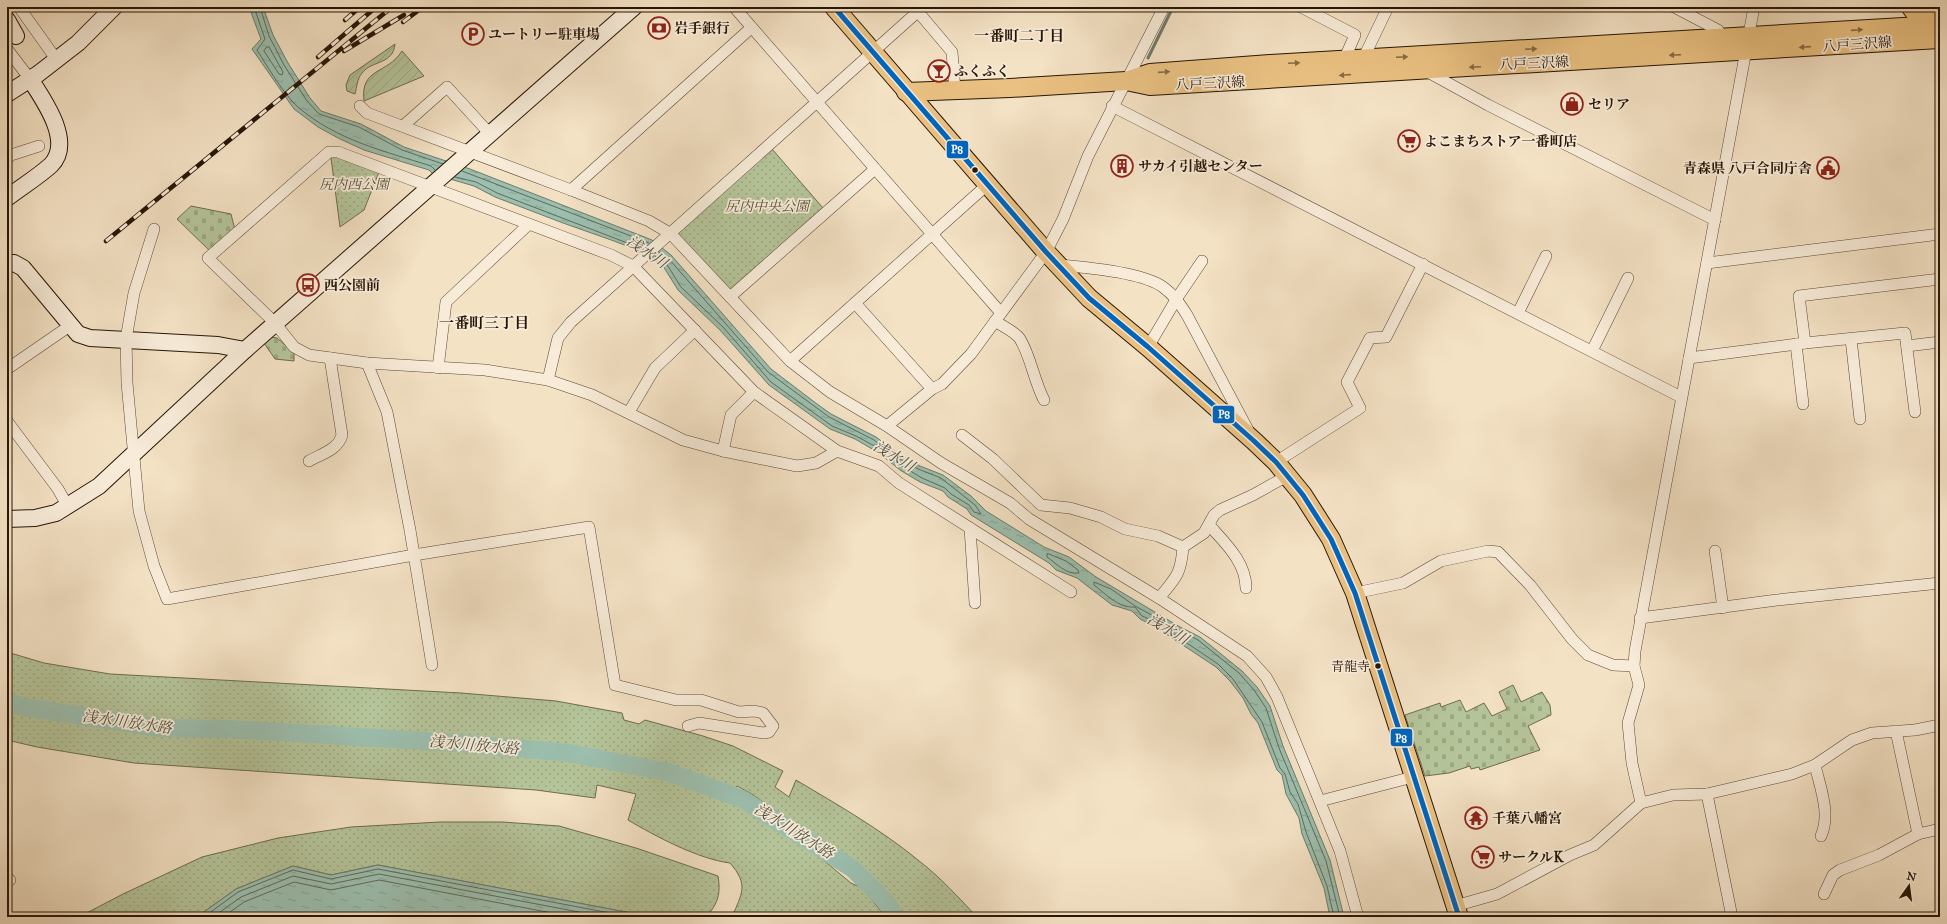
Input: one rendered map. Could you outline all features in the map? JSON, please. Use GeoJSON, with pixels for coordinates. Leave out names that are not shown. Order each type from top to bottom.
{"type":"FeatureCollection","features":[{"type":"Feature","properties":{"kind":"highway"},"geometry":{"type":"LineString","coordinates":[[1912,7],[1937,30]]}},
{"type":"Feature","properties":{"kind":"highway"},"geometry":{"type":"LineString","coordinates":[[1934,7],[1937,30]]}},
{"type":"Feature","properties":{"kind":"main road"},"geometry":{"type":"LineString","coordinates":[[834,7],[987,185],[1089,298],[1148,347],[1254,441],[1276,462],[1303,495],[1330,539],[1355,593],[1457,912]]}},
{"type":"Feature","properties":{"kind":"main road","name":"八戸三沢線"},"geometry":{"type":"LineString","coordinates":[[906,92],[955,91],[1126,81],[1150,86],[1424,70],[1937,30]]}},
{"type":"Feature","properties":{"kind":"main road","name":"八戸三沢線"},"geometry":{"type":"LineString","coordinates":[[1126,81],[1150,72],[1344,60],[1721,38],[1747,44]]}},
{"type":"Feature","properties":{"kind":"street"},"geometry":{"type":"LineString","coordinates":[[19,7],[56,59]]}},
{"type":"Feature","properties":{"kind":"street"},"geometry":{"type":"LineString","coordinates":[[7,94],[30,79],[78,42],[114,7]]}},
{"type":"Feature","properties":{"kind":"street"},"geometry":{"type":"LineString","coordinates":[[7,520],[35,518],[56,513],[68,507],[99,486],[133,456],[245,350],[634,7]]}},
{"type":"Feature","properties":{"kind":"street"},"geometry":{"type":"LineString","coordinates":[[734,7],[931,234],[998,317],[1020,338],[1032,367],[1037,387],[1044,400]]}},
{"type":"Feature","properties":{"kind":"street"},"geometry":{"type":"LineString","coordinates":[[887,426],[932,389],[942,384],[971,354],[1046,252],[1063,219],[1088,156],[1112,106],[1164,7]]}},
{"type":"Feature","properties":{"kind":"street"},"geometry":{"type":"LineString","coordinates":[[1363,59],[1388,7]]}},
{"type":"Feature","properties":{"kind":"street"},"geometry":{"type":"LineString","coordinates":[[1674,7],[1718,30],[1721,38]]}},
{"type":"Feature","properties":{"kind":"street"},"geometry":{"type":"LineString","coordinates":[[1641,803],[1632,763],[1628,723],[1639,685],[1634,666],[1640,618],[1681,397],[1690,358],[1754,7]]}},
{"type":"Feature","properties":{"kind":"street"},"geometry":{"type":"LineString","coordinates":[[1306,8],[1355,35],[1344,60]]}},
{"type":"Feature","properties":{"kind":"street"},"geometry":{"type":"LineString","coordinates":[[548,380],[558,338],[571,322],[818,103],[873,53],[918,9],[952,52],[955,91]]}},
{"type":"Feature","properties":{"kind":"street"},"geometry":{"type":"LineString","coordinates":[[7,20],[16,36]]}},
{"type":"Feature","properties":{"kind":"street"},"geometry":{"type":"LineString","coordinates":[[571,190],[751,28]]}},
{"type":"Feature","properties":{"kind":"street"},"geometry":{"type":"LineString","coordinates":[[7,49],[30,79],[49,108],[59,139],[58,153],[52,164],[7,198]]}},
{"type":"Feature","properties":{"kind":"street"},"geometry":{"type":"LineString","coordinates":[[1424,70],[1488,105],[1715,220]]}},
{"type":"Feature","properties":{"kind":"street"},"geometry":{"type":"LineString","coordinates":[[403,126],[447,87],[490,134]]}},
{"type":"Feature","properties":{"kind":"street"},"geometry":{"type":"LineString","coordinates":[[360,106],[367,113],[468,153],[571,190],[649,221],[671,234],[790,361],[830,392],[887,426],[941,463],[1010,503],[1029,519],[1159,598],[1247,656],[1266,677],[1277,697],[1340,851],[1358,917]]}},
{"type":"Feature","properties":{"kind":"street"},"geometry":{"type":"LineString","coordinates":[[1112,106],[1681,397]]}},
{"type":"Feature","properties":{"kind":"street"},"geometry":{"type":"LineString","coordinates":[[7,159],[11,155],[39,146]]}},
{"type":"Feature","properties":{"kind":"street"},"geometry":{"type":"LineString","coordinates":[[837,451],[816,463],[797,466],[723,451],[682,440],[629,412],[592,395],[548,380],[485,370],[366,363],[309,355],[294,347],[275,324],[208,258],[329,152],[338,152],[433,185],[528,225],[635,265],[754,392],[837,451],[879,466],[899,483],[1071,592]]}},
{"type":"Feature","properties":{"kind":"street"},"geometry":{"type":"LineString","coordinates":[[730,297],[875,169]]}},
{"type":"Feature","properties":{"kind":"street"},"geometry":{"type":"LineString","coordinates":[[790,361],[987,185]]}},
{"type":"Feature","properties":{"kind":"street"},"geometry":{"type":"LineString","coordinates":[[438,368],[446,302],[528,225]]}},
{"type":"Feature","properties":{"kind":"street"},"geometry":{"type":"LineString","coordinates":[[154,229],[136,286],[126,339],[127,383],[139,512],[167,599],[589,527],[615,685],[676,700],[701,700],[739,712],[754,711],[763,713],[773,726],[769,732],[764,733],[699,723],[688,726]]}},
{"type":"Feature","properties":{"kind":"street"},"geometry":{"type":"LineString","coordinates":[[1707,263],[1940,234]]}},
{"type":"Feature","properties":{"kind":"street"},"geometry":{"type":"LineString","coordinates":[[1518,313],[1546,256]]}},
{"type":"Feature","properties":{"kind":"street"},"geometry":{"type":"LineString","coordinates":[[1148,347],[1177,298],[1202,261]]}},
{"type":"Feature","properties":{"kind":"street"},"geometry":{"type":"LineString","coordinates":[[7,264],[14,263],[23,268],[78,334],[90,338],[218,345],[245,350]]}},
{"type":"Feature","properties":{"kind":"street"},"geometry":{"type":"LineString","coordinates":[[1276,462],[1360,408],[1347,382],[1370,338],[1386,337],[1423,264]]}},
{"type":"Feature","properties":{"kind":"street"},"geometry":{"type":"LineString","coordinates":[[1058,265],[1082,267],[1141,278],[1162,286],[1177,298],[1254,441]]}},
{"type":"Feature","properties":{"kind":"street"},"geometry":{"type":"LineString","coordinates":[[1592,351],[1628,278]]}},
{"type":"Feature","properties":{"kind":"street"},"geometry":{"type":"LineString","coordinates":[[1803,404],[1799,296],[1940,279]]}},
{"type":"Feature","properties":{"kind":"street"},"geometry":{"type":"LineString","coordinates":[[855,303],[932,389]]}},
{"type":"Feature","properties":{"kind":"street"},"geometry":{"type":"LineString","coordinates":[[7,369],[71,325]]}},
{"type":"Feature","properties":{"kind":"street"},"geometry":{"type":"LineString","coordinates":[[629,412],[655,368],[695,330]]}},
{"type":"Feature","properties":{"kind":"street"},"geometry":{"type":"LineString","coordinates":[[1690,358],[1800,343],[1905,333],[1915,412]]}},
{"type":"Feature","properties":{"kind":"street"},"geometry":{"type":"LineString","coordinates":[[1851,339],[1860,419]]}},
{"type":"Feature","properties":{"kind":"street"},"geometry":{"type":"LineString","coordinates":[[1907,346],[1940,342]]}},
{"type":"Feature","properties":{"kind":"street"},"geometry":{"type":"LineString","coordinates":[[309,461],[335,447],[341,440],[342,435],[330,358]]}},
{"type":"Feature","properties":{"kind":"street"},"geometry":{"type":"LineString","coordinates":[[366,363],[387,412],[414,556],[432,665]]}},
{"type":"Feature","properties":{"kind":"street"},"geometry":{"type":"LineString","coordinates":[[723,451],[731,415],[754,392]]}},
{"type":"Feature","properties":{"kind":"street"},"geometry":{"type":"LineString","coordinates":[[7,421],[58,489],[68,507]]}},
{"type":"Feature","properties":{"kind":"street"},"geometry":{"type":"LineString","coordinates":[[962,434],[993,459],[1041,505],[1070,508],[1101,517],[1125,529],[1158,536],[1183,547]]}},
{"type":"Feature","properties":{"kind":"street"},"geometry":{"type":"LineString","coordinates":[[1183,547],[1204,533],[1210,526],[1214,515],[1220,510],[1253,495],[1287,476]]}},
{"type":"Feature","properties":{"kind":"street"},"geometry":{"type":"LineString","coordinates":[[1210,526],[1234,553],[1244,573],[1246,588]]}},
{"type":"Feature","properties":{"kind":"street"},"geometry":{"type":"LineString","coordinates":[[970,528],[975,603]]}},
{"type":"Feature","properties":{"kind":"street"},"geometry":{"type":"LineString","coordinates":[[1159,598],[1178,576],[1182,562],[1183,547]]}},
{"type":"Feature","properties":{"kind":"street"},"geometry":{"type":"LineString","coordinates":[[1355,593],[1402,583],[1441,561],[1488,551],[1498,552],[1530,585],[1572,639],[1588,655],[1613,665],[1634,666]]}},
{"type":"Feature","properties":{"kind":"street"},"geometry":{"type":"LineString","coordinates":[[1715,551],[1722,608]]}},
{"type":"Feature","properties":{"kind":"street"},"geometry":{"type":"LineString","coordinates":[[1640,618],[1776,600],[1940,583]]}},
{"type":"Feature","properties":{"kind":"street"},"geometry":{"type":"LineString","coordinates":[[1457,912],[1496,894],[1570,855],[1594,845],[1641,803],[1673,795],[1707,794],[1792,774],[1815,765],[1852,740],[1872,733],[1940,725]]}},
{"type":"Feature","properties":{"kind":"street"},"geometry":{"type":"LineString","coordinates":[[1896,731],[1918,834]]}},
{"type":"Feature","properties":{"kind":"street"},"geometry":{"type":"LineString","coordinates":[[1815,765],[1825,807],[1825,828],[1821,836]]}},
{"type":"Feature","properties":{"kind":"street"},"geometry":{"type":"LineString","coordinates":[[1320,801],[1413,777]]}},
{"type":"Feature","properties":{"kind":"street"},"geometry":{"type":"LineString","coordinates":[[1707,794],[1732,917]]}},
{"type":"Feature","properties":{"kind":"street"},"geometry":{"type":"LineString","coordinates":[[1824,894],[1833,875],[1840,870],[1879,855],[1918,834],[1940,829]]}},
{"type":"Feature","properties":{"kind":"green space"},"geometry":{"type":"Polygon","coordinates":[[[395,44],[390,56],[366,69],[360,75],[355,94],[347,91],[346,85],[350,75],[395,44]]]}},
{"type":"Feature","properties":{"kind":"green space"},"geometry":{"type":"Polygon","coordinates":[[[402,51],[424,76],[364,101],[366,82],[376,72],[396,59],[402,51]]]}},
{"type":"Feature","properties":{"kind":"green space","name":"尻内中央公園"},"geometry":{"type":"Polygon","coordinates":[[[772,149],[823,208],[730,292],[677,234],[772,149]]]}},
{"type":"Feature","properties":{"kind":"green space","name":"尻内西公園"},"geometry":{"type":"Polygon","coordinates":[[[335,156],[379,172],[364,210],[340,227],[331,158],[335,156]]]}},
{"type":"Feature","properties":{"kind":"green space"},"geometry":{"type":"Polygon","coordinates":[[[191,206],[231,214],[235,230],[211,252],[177,219],[191,206]]]}},
{"type":"Feature","properties":{"kind":"green space"},"geometry":{"type":"Polygon","coordinates":[[[270,337],[277,338],[294,353],[294,361],[275,359],[264,343],[270,337]]]}},
{"type":"Feature","properties":{"kind":"green space"},"geometry":{"type":"Polygon","coordinates":[[[7,652],[44,663],[110,674],[461,693],[556,701],[622,713],[624,720],[639,724],[645,720],[733,746],[783,771],[775,787],[789,797],[796,780],[858,818],[889,838],[934,873],[977,917],[900,917],[887,894],[857,866],[750,793],[737,786],[729,799],[805,845],[851,883],[862,888],[886,917],[732,917],[739,902],[742,883],[740,877],[730,863],[718,861],[691,852],[664,840],[628,820],[636,794],[597,785],[595,798],[536,790],[134,763],[37,747],[7,740],[7,652]]]}},
{"type":"Feature","properties":{"kind":"green space"},"geometry":{"type":"Polygon","coordinates":[[[1513,685],[1521,702],[1542,692],[1550,705],[1551,715],[1528,726],[1540,750],[1480,770],[1479,767],[1471,769],[1470,766],[1449,773],[1425,776],[1405,715],[1440,703],[1441,707],[1460,700],[1466,712],[1484,703],[1492,716],[1507,709],[1499,692],[1513,685]]]}},
{"type":"Feature","properties":{"kind":"green space"},"geometry":{"type":"Polygon","coordinates":[[[440,822],[502,822],[559,826],[636,848],[718,876],[718,898],[706,917],[652,917],[378,865],[331,875],[293,866],[236,889],[197,917],[79,917],[123,894],[202,857],[278,838],[351,827],[440,822]]]}},
{"type":"Feature","properties":{"kind":"water","name":"浅水川"},"geometry":{"type":"Polygon","coordinates":[[[249,7],[263,7],[273,35],[288,63],[310,98],[321,111],[361,124],[404,147],[470,169],[652,240],[671,255],[771,369],[817,404],[831,414],[876,437],[900,455],[920,466],[943,475],[971,496],[986,511],[1044,547],[1069,557],[1096,577],[1180,627],[1200,637],[1242,671],[1257,687],[1270,706],[1283,746],[1330,860],[1344,917],[1330,917],[1324,888],[1302,834],[1299,818],[1286,794],[1282,775],[1277,770],[1258,723],[1251,714],[1243,698],[1230,681],[1216,667],[1154,626],[1140,619],[1132,611],[1112,605],[1077,578],[1056,570],[1049,563],[971,515],[967,509],[948,497],[943,491],[920,482],[900,470],[879,453],[855,439],[830,429],[769,385],[720,330],[678,290],[663,266],[655,260],[640,251],[495,197],[474,186],[433,174],[429,170],[364,150],[318,127],[294,109],[252,49],[261,39],[249,7]]]}},
{"type":"Feature","properties":{"kind":"water"},"geometry":{"type":"Polygon","coordinates":[[[378,865],[652,917],[197,917],[236,889],[293,866],[331,875],[378,865]]]}},
{"type":"Feature","properties":{"kind":"waterway"},"geometry":{"type":"LineString","coordinates":[[1148,58],[1173,7]]}},
{"type":"Feature","properties":{"kind":"waterway","name":"浅水川放水路"},"geometry":{"type":"LineString","coordinates":[[7,701],[24,707],[160,728],[229,729],[458,743],[569,753],[668,772],[742,799],[853,869],[887,903],[894,917]]}},
{"type":"Feature","properties":{"kind":"railway"},"geometry":{"type":"LineString","coordinates":[[345,20],[360,7]]}},
{"type":"Feature","properties":{"kind":"railway"},"geometry":{"type":"LineString","coordinates":[[318,57],[376,7]]}},
{"type":"Feature","properties":{"kind":"railway"},"geometry":{"type":"LineString","coordinates":[[106,241],[392,7]]}},
{"type":"Feature","properties":{"kind":"railway"},"geometry":{"type":"LineString","coordinates":[[403,22],[423,7]]}},
{"type":"Feature","properties":{"kind":"railway"},"geometry":{"type":"LineString","coordinates":[[344,51],[404,15]]}},
{"type":"Feature","properties":{"kind":"transit line","name":"P8"},"geometry":{"type":"LineString","coordinates":[[834,7],[1046,252],[1089,298],[1148,347],[1254,441],[1276,462],[1303,495],[1331,539],[1355,593],[1459,917]]}},
{"type":"Feature","properties":{"kind":"place","name":"岩手銀行"},"geometry":{"type":"Point","coordinates":[659,28]}},
{"type":"Feature","properties":{"kind":"place","name":"ユートリー駐車場"},"geometry":{"type":"Point","coordinates":[473,34]}},
{"type":"Feature","properties":{"kind":"place","name":"ふくふく"},"geometry":{"type":"Point","coordinates":[939,71]}},
{"type":"Feature","properties":{"kind":"place","name":"セリア"},"geometry":{"type":"Point","coordinates":[1572,104]}},
{"type":"Feature","properties":{"kind":"place","name":"よこまちストア一番町店"},"geometry":{"type":"Point","coordinates":[1409,141]}},
{"type":"Feature","properties":{"kind":"place","name":"サカイ引越センター"},"geometry":{"type":"Point","coordinates":[1122,166]}},
{"type":"Feature","properties":{"kind":"place","name":"青森県 八戸合同庁舎"},"geometry":{"type":"Point","coordinates":[1828,168]}},
{"type":"Feature","properties":{"kind":"place","name":"西公園前"},"geometry":{"type":"Point","coordinates":[308,285]}},
{"type":"Feature","properties":{"kind":"place","name":"青龍寺"},"geometry":{"type":"Point","coordinates":[1378,666]}},
{"type":"Feature","properties":{"kind":"place","name":"千葉八幡宮"},"geometry":{"type":"Point","coordinates":[1476,818]}},
{"type":"Feature","properties":{"kind":"place","name":"サークルK"},"geometry":{"type":"Point","coordinates":[1483,857]}},
{"type":"Feature","properties":{"kind":"district","name":"一番町二丁目"},"geometry":{"type":"Point","coordinates":[1019,36]}},
{"type":"Feature","properties":{"kind":"district","name":"一番町三丁目"},"geometry":{"type":"Point","coordinates":[484,323]}}]}
